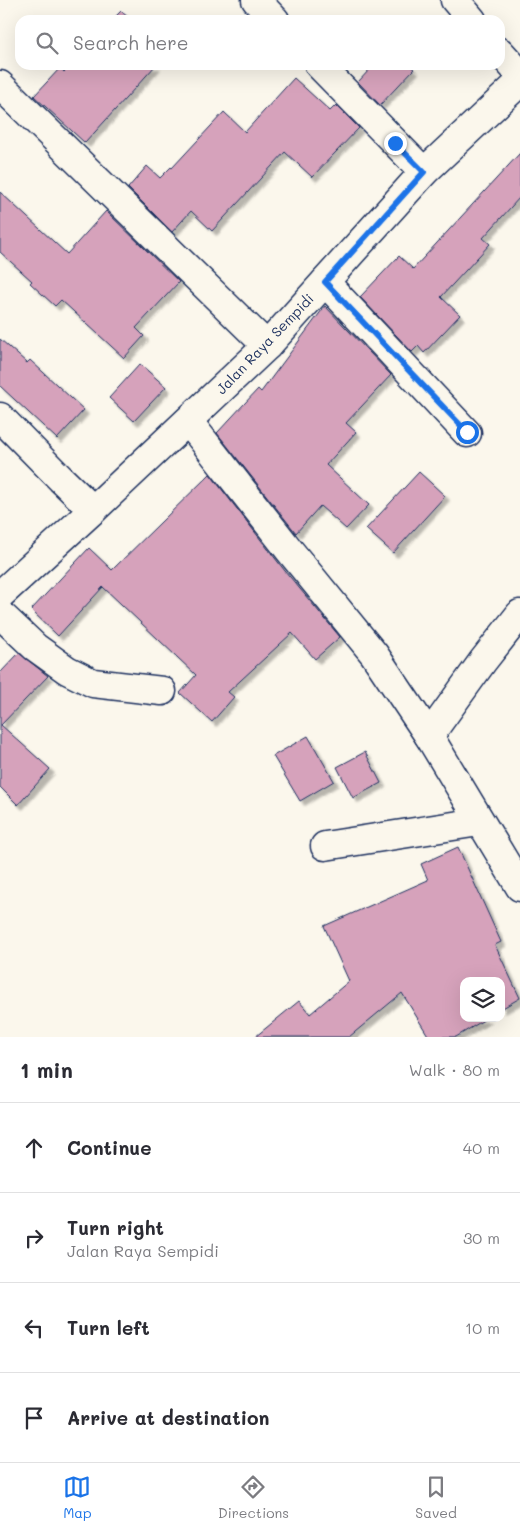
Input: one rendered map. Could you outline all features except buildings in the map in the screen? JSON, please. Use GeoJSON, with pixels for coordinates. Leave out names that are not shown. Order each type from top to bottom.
{"type":"FeatureCollection","features":[{"type":"Feature","properties":{"kind":"street"},"geometry":{"type":"LineString","coordinates":[[256,0],[270,15]]}},
{"type":"Feature","properties":{"kind":"street"},"geometry":{"type":"LineString","coordinates":[[455,0],[468,15]]}},
{"type":"Feature","properties":{"kind":"street"},"geometry":{"type":"LineString","coordinates":[[505,58],[520,74]]}},
{"type":"Feature","properties":{"kind":"street"},"geometry":{"type":"LineString","coordinates":[[324,70],[424,172]]}},
{"type":"Feature","properties":{"kind":"street","name":"Jalan Raya Sempidi"},"geometry":{"type":"LineString","coordinates":[[0,595],[267,346],[424,172],[520,82]]}},
{"type":"Feature","properties":{"kind":"street"},"geometry":{"type":"LineString","coordinates":[[0,85],[267,346]]}},
{"type":"Feature","properties":{"kind":"street"},"geometry":{"type":"LineString","coordinates":[[325,282],[467,432]]}},
{"type":"Feature","properties":{"kind":"street"},"geometry":{"type":"LineString","coordinates":[[0,416],[93,510]]}},
{"type":"Feature","properties":{"kind":"street"},"geometry":{"type":"LineString","coordinates":[[188,421],[374,654],[429,736],[480,822],[513,858],[520,887]]}},
{"type":"Feature","properties":{"kind":"street"},"geometry":{"type":"LineString","coordinates":[[0,614],[36,647],[67,670],[93,683],[162,691]]}},
{"type":"Feature","properties":{"kind":"street"},"geometry":{"type":"LineString","coordinates":[[429,736],[483,661],[520,614]]}},
{"type":"Feature","properties":{"kind":"street"},"geometry":{"type":"LineString","coordinates":[[325,846],[480,822]]}},
{"type":"Feature","properties":{"kind":"route"},"geometry":{"type":"LineString","coordinates":[[395,143],[424,172],[325,282],[467,432]]}}]}
